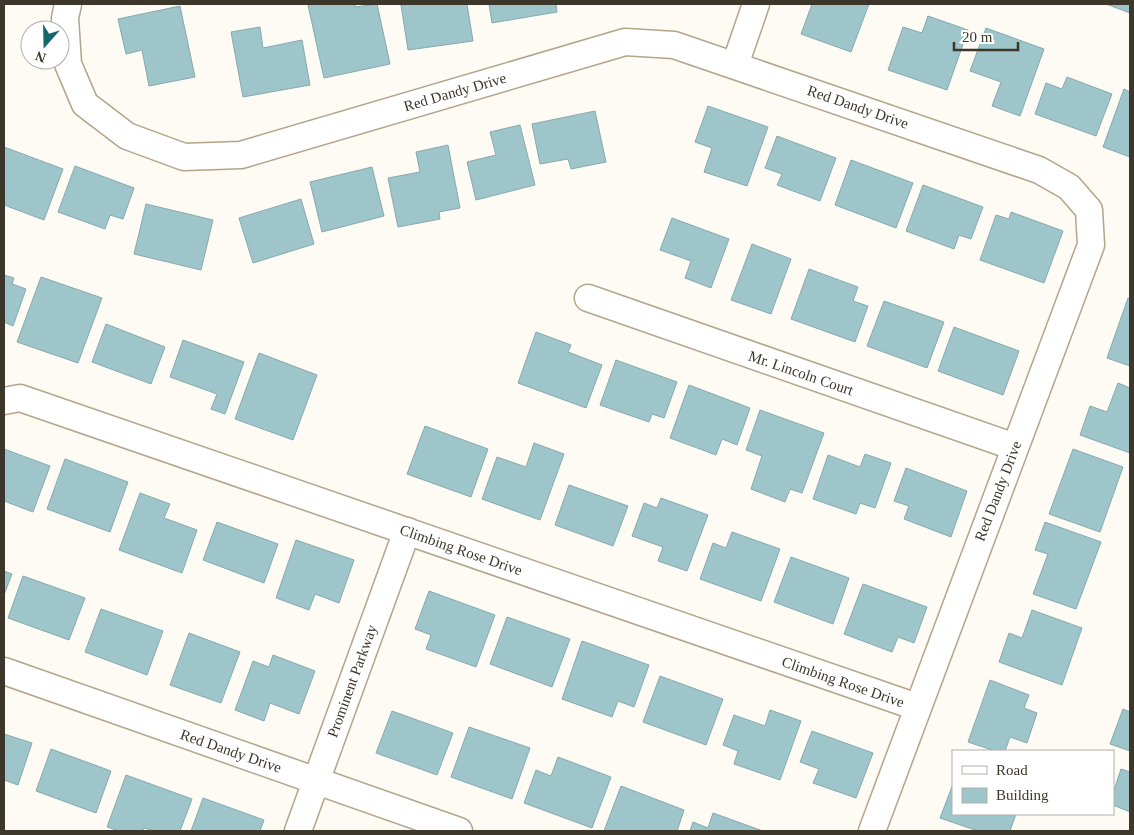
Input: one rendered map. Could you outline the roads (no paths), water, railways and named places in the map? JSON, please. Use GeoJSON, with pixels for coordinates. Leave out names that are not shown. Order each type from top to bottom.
{"type":"FeatureCollection","features":[{"type":"Feature","properties":{"kind":"street","name":"Red Dandy Drive"},"geometry":{"type":"LineString","coordinates":[[68,4],[66,18],[68,64],[85,104],[127,136],[184,157],[242,155],[625,42],[674,45],[1039,170],[1069,186],[1089,210],[1091,245],[872,831]]}},
{"type":"Feature","properties":{"kind":"street"},"geometry":{"type":"LineString","coordinates":[[735,65],[756,4]]}},
{"type":"Feature","properties":{"kind":"street","name":"Mr. Lincoln Court"},"geometry":{"type":"LineString","coordinates":[[588,298],[1014,448]]}},
{"type":"Feature","properties":{"kind":"street","name":"Climbing Rose Drive"},"geometry":{"type":"LineString","coordinates":[[4,400],[20,398],[917,707]]}},
{"type":"Feature","properties":{"kind":"street","name":"Prominent Parkway"},"geometry":{"type":"LineString","coordinates":[[298,831],[407,532]]}},
{"type":"Feature","properties":{"kind":"street","name":"Red Dandy Drive"},"geometry":{"type":"LineString","coordinates":[[4,671],[459,831]]}}]}
